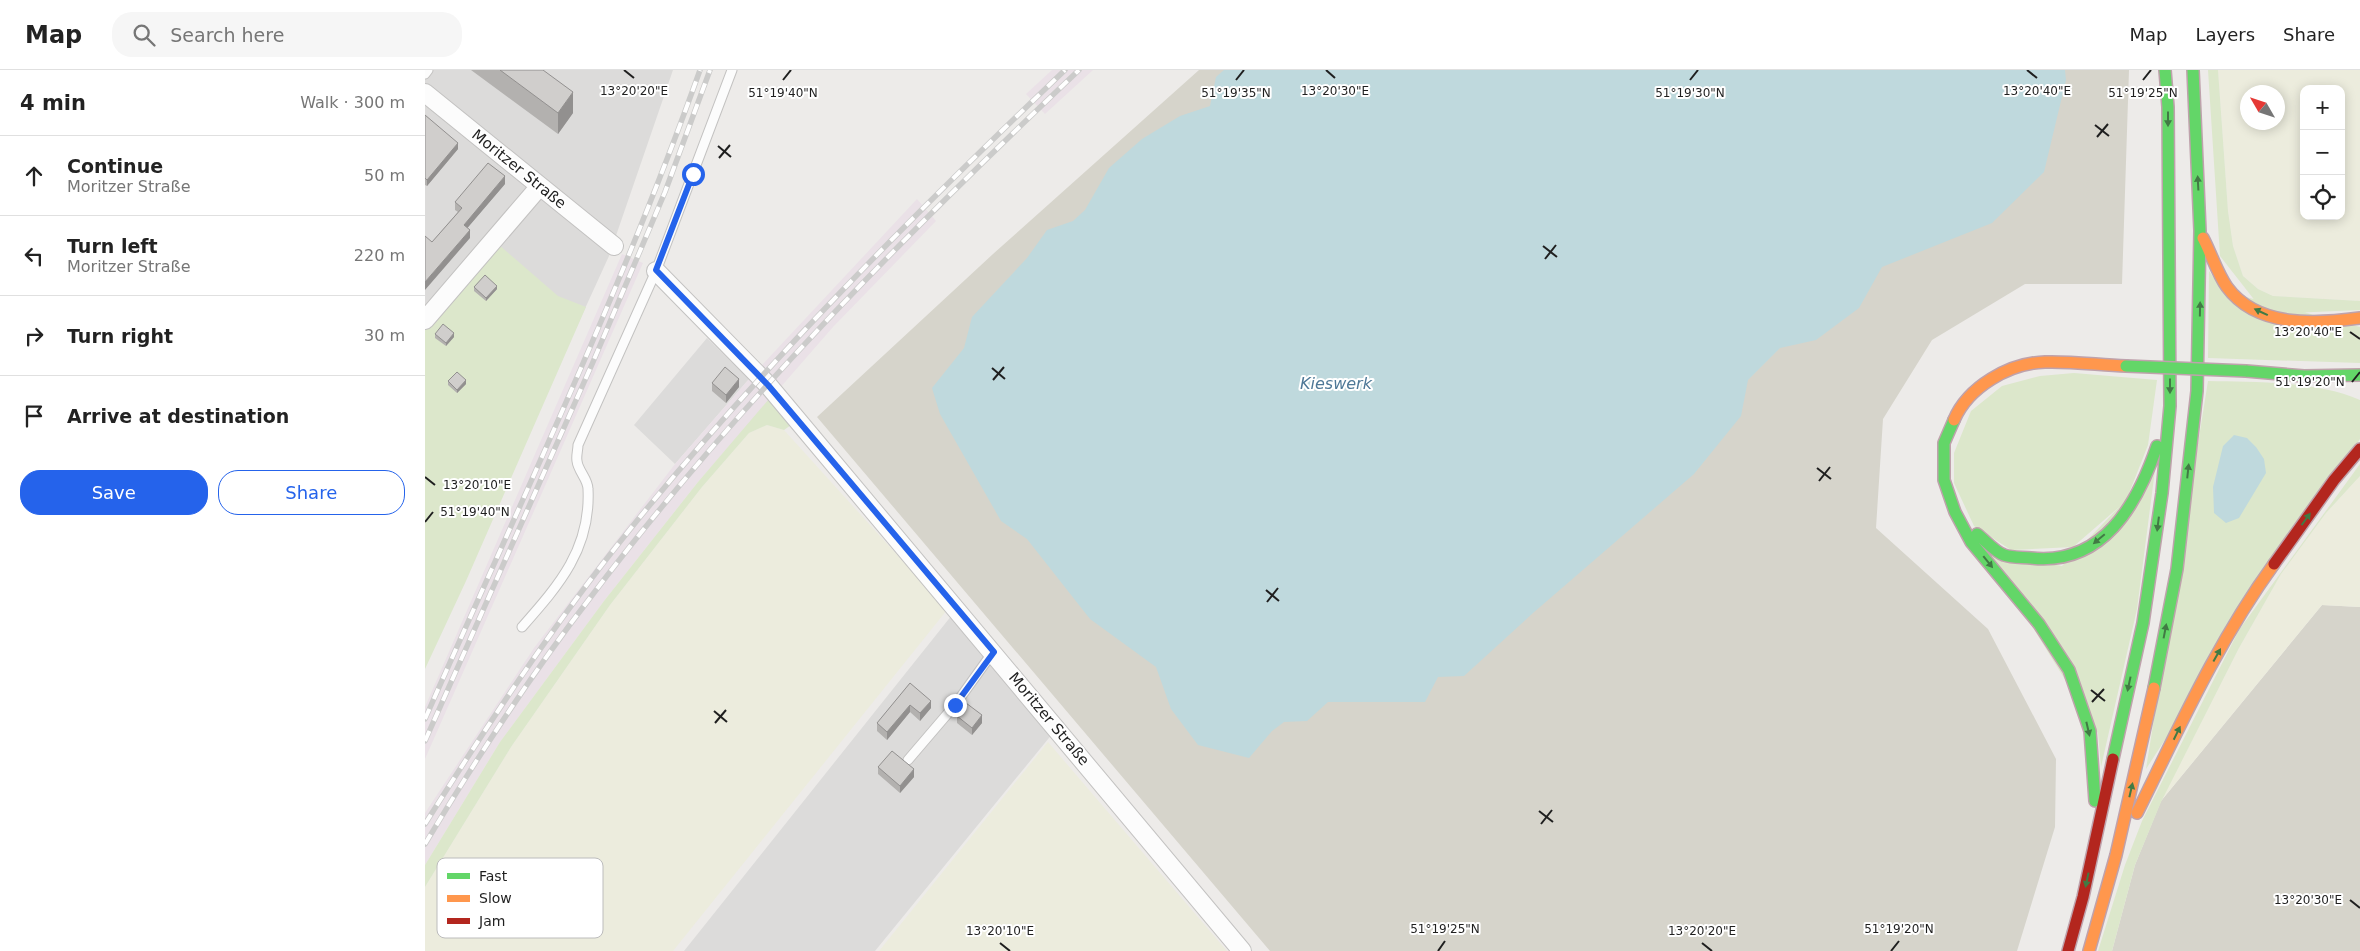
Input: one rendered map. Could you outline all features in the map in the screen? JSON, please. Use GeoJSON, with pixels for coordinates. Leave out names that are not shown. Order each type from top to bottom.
{"type":"FeatureCollection","features":[{"type":"Feature","properties":{"kind":"highway"},"geometry":{"type":"LineString","coordinates":[[2068,951],[2083,897],[2141,632],[2152,572],[2170,406],[2168,107],[2165,70]]}},
{"type":"Feature","properties":{"kind":"highway"},"geometry":{"type":"LineString","coordinates":[[2089,951],[2116,855],[2148,718],[2177,569],[2197,391],[2200,231],[2193,70]]}},
{"type":"Feature","properties":{"kind":"highway"},"geometry":{"type":"LineString","coordinates":[[2200,231],[2227,287],[2246,305],[2278,320],[2331,322],[2360,318]]}},
{"type":"Feature","properties":{"kind":"highway"},"geometry":{"type":"LineString","coordinates":[[2097,832],[2090,731],[2069,670],[2039,624],[1971,542],[1955,512],[1944,480],[1944,443],[1959,408],[1983,384],[2010,370],[2043,362],[2246,371],[2304,376],[2360,375]]}},
{"type":"Feature","properties":{"kind":"highway"},"geometry":{"type":"LineString","coordinates":[[1961,521],[2004,555],[2049,560],[2067,557],[2096,543],[2126,516],[2149,470],[2170,406]]}},
{"type":"Feature","properties":{"kind":"highway"},"geometry":{"type":"LineString","coordinates":[[2116,855],[2194,698],[2246,602],[2334,480],[2360,449]]}},
{"type":"Feature","properties":{"kind":"street","name":"Moritzer Straße"},"geometry":{"type":"LineString","coordinates":[[425,93],[614,246]]}},
{"type":"Feature","properties":{"kind":"street"},"geometry":{"type":"LineString","coordinates":[[425,320],[540,186]]}},
{"type":"Feature","properties":{"kind":"street","name":"Moritzer Straße"},"geometry":{"type":"LineString","coordinates":[[656,270],[768,385],[994,652],[1242,951]]}},
{"type":"Feature","properties":{"kind":"lane"},"geometry":{"type":"LineString","coordinates":[[425,74],[428,70]]}},
{"type":"Feature","properties":{"kind":"lane"},"geometry":{"type":"LineString","coordinates":[[522,627],[557,587],[574,561],[582,539],[588,505],[588,486],[577,461],[578,445],[656,270],[732,70]]}},
{"type":"Feature","properties":{"kind":"lane"},"geometry":{"type":"LineString","coordinates":[[908,760],[955,705],[994,652]]}},
{"type":"Feature","properties":{"kind":"shaded area"},"geometry":{"type":"Polygon","coordinates":[[[425,70],[673,70],[609,256],[556,372],[425,515],[425,70]]]}},
{"type":"Feature","properties":{"kind":"shaded area"},"geometry":{"type":"Polygon","coordinates":[[[1052,70],[1093,70],[1045,114],[1026,94],[1052,70]]]}},
{"type":"Feature","properties":{"kind":"shaded area"},"geometry":{"type":"Polygon","coordinates":[[[1199,70],[2129,70],[2122,284],[2025,284],[1932,340],[1883,419],[1876,528],[1988,629],[2056,759],[2055,827],[2017,951],[1270,951],[817,417],[993,254],[1199,70]]]}},
{"type":"Feature","properties":{"kind":"shaded area"},"geometry":{"type":"Polygon","coordinates":[[[2218,70],[2360,70],[2360,301],[2273,296],[2258,289],[2243,276],[2233,246],[2228,211],[2218,70]]]}},
{"type":"Feature","properties":{"kind":"shaded area"},"geometry":{"type":"Polygon","coordinates":[[[917,199],[936,221],[833,327],[698,482],[604,601],[500,742],[425,865],[425,813],[534,648],[675,464],[749,379],[917,199]]]}},
{"type":"Feature","properties":{"kind":"shaded area"},"geometry":{"type":"Polygon","coordinates":[[[622,254],[643,263],[425,759],[425,707],[622,254]]]}},
{"type":"Feature","properties":{"kind":"shaded area"},"geometry":{"type":"Polygon","coordinates":[[[707,338],[749,379],[675,464],[634,425],[707,338]]]}},
{"type":"Feature","properties":{"kind":"shaded area"},"geometry":{"type":"Polygon","coordinates":[[[767,425],[784,430],[947,610],[673,951],[425,951],[425,887],[437,867],[437,938],[603,938],[603,858],[443,858],[511,747],[610,605],[702,487],[749,433],[767,425]]]}},
{"type":"Feature","properties":{"kind":"shaded area"},"geometry":{"type":"Polygon","coordinates":[[[2360,476],[2360,607],[2322,605],[2161,801],[2239,648],[2281,574],[2326,513],[2360,476]]]}},
{"type":"Feature","properties":{"kind":"shaded area"},"geometry":{"type":"Polygon","coordinates":[[[2322,605],[2360,607],[2360,951],[2112,951],[2135,865],[2161,801],[2322,605]]]}},
{"type":"Feature","properties":{"kind":"shaded area"},"geometry":{"type":"Polygon","coordinates":[[[952,615],[1053,733],[875,951],[684,951],[952,615]]]}},
{"type":"Feature","properties":{"kind":"shaded area"},"geometry":{"type":"Polygon","coordinates":[[[1048,742],[1227,951],[879,951],[1048,742]]]}},
{"type":"Feature","properties":{"kind":"green space"},"geometry":{"type":"Polygon","coordinates":[[[2208,70],[2218,70],[2228,211],[2233,246],[2243,276],[2258,289],[2273,296],[2360,301],[2360,310],[2291,313],[2256,302],[2220,256],[2208,70]]]}},
{"type":"Feature","properties":{"kind":"green space"},"geometry":{"type":"Polygon","coordinates":[[[498,244],[558,296],[586,307],[466,581],[425,669],[425,326],[498,244]]]}},
{"type":"Feature","properties":{"kind":"green space"},"geometry":{"type":"Polygon","coordinates":[[[2209,271],[2223,291],[2360,327],[2360,363],[2208,358],[2209,271]]]}},
{"type":"Feature","properties":{"kind":"green space"},"geometry":{"type":"Polygon","coordinates":[[[2074,373],[2157,380],[2148,445],[2126,501],[2073,547],[2011,550],[1974,526],[1954,483],[1954,453],[1971,411],[2002,386],[2040,376],[2074,373]]]}},
{"type":"Feature","properties":{"kind":"green space"},"geometry":{"type":"Polygon","coordinates":[[[2208,381],[2265,382],[2306,386],[2325,389],[2360,400],[2360,439],[2146,769],[2208,381]]]}},
{"type":"Feature","properties":{"kind":"green space"},"geometry":{"type":"Polygon","coordinates":[[[769,399],[791,425],[784,430],[767,425],[749,433],[702,487],[610,605],[511,747],[443,858],[437,858],[437,867],[425,887],[425,865],[500,742],[604,601],[698,482],[769,399]]]}},
{"type":"Feature","properties":{"kind":"green space"},"geometry":{"type":"Polygon","coordinates":[[[2360,464],[2360,476],[2326,513],[2281,574],[2239,648],[2161,802],[2135,865],[2112,951],[2098,951],[2125,865],[2142,821],[2239,630],[2360,464]]]}},
{"type":"Feature","properties":{"kind":"green space"},"geometry":{"type":"Polygon","coordinates":[[[2155,470],[2137,609],[2101,767],[2098,733],[1986,552],[2062,566],[2155,470]]]}},
{"type":"Feature","properties":{"kind":"water","name":"Kieswerk"},"geometry":{"type":"Polygon","coordinates":[[[1224,70],[2065,70],[2066,80],[2044,172],[1992,223],[1882,267],[1859,308],[1816,340],[1780,348],[1748,380],[1741,416],[1694,474],[1533,613],[1464,676],[1438,677],[1425,702],[1328,702],[1307,721],[1284,722],[1272,731],[1249,758],[1198,745],[1171,709],[1156,667],[1090,619],[1027,539],[1001,521],[940,414],[932,388],[964,348],[972,317],[1027,258],[1047,230],[1073,221],[1085,210],[1109,168],[1142,139],[1180,116],[1210,106],[1216,77],[1224,70]]]}},
{"type":"Feature","properties":{"kind":"water"},"geometry":{"type":"Polygon","coordinates":[[[2234,435],[2247,438],[2256,447],[2264,459],[2266,473],[2239,518],[2226,523],[2214,513],[2213,487],[2223,446],[2234,435]]]}},
{"type":"Feature","properties":{"kind":"building"},"geometry":{"type":"Polygon","coordinates":[[[500,70],[543,70],[573,92],[558,113],[500,70]]]}},
{"type":"Feature","properties":{"kind":"building"},"geometry":{"type":"Polygon","coordinates":[[[425,115],[458,143],[427,180],[425,178],[425,115]]]}},
{"type":"Feature","properties":{"kind":"building"},"geometry":{"type":"Polygon","coordinates":[[[488,163],[505,176],[464,225],[470,230],[425,282],[425,236],[432,242],[462,208],[455,202],[488,163]]]}},
{"type":"Feature","properties":{"kind":"building"},"geometry":{"type":"Polygon","coordinates":[[[485,275],[497,286],[486,298],[474,287],[485,275]]]}},
{"type":"Feature","properties":{"kind":"building"},"geometry":{"type":"Polygon","coordinates":[[[443,324],[454,333],[446,343],[435,334],[443,324]]]}},
{"type":"Feature","properties":{"kind":"building"},"geometry":{"type":"Polygon","coordinates":[[[725,367],[739,379],[726,395],[712,383],[725,367]]]}},
{"type":"Feature","properties":{"kind":"building"},"geometry":{"type":"Polygon","coordinates":[[[457,372],[466,380],[457,390],[448,381],[457,372]]]}},
{"type":"Feature","properties":{"kind":"building"},"geometry":{"type":"Polygon","coordinates":[[[910,683],[931,701],[920,713],[910,705],[887,732],[877,723],[910,683]]]}},
{"type":"Feature","properties":{"kind":"building"},"geometry":{"type":"Polygon","coordinates":[[[966,703],[982,715],[972,728],[957,716],[966,703]]]}},
{"type":"Feature","properties":{"kind":"building"},"geometry":{"type":"Polygon","coordinates":[[[892,751],[914,769],[900,786],[878,767],[892,751]]]}},
{"type":"Feature","properties":{"kind":"railway"},"geometry":{"type":"LineString","coordinates":[[425,719],[569,397],[670,152],[700,70]]}},
{"type":"Feature","properties":{"kind":"railway"},"geometry":{"type":"LineString","coordinates":[[425,741],[593,362],[665,192],[710,70]]}},
{"type":"Feature","properties":{"kind":"railway"},"geometry":{"type":"LineString","coordinates":[[425,824],[497,712],[547,639],[627,533],[678,472],[783,353],[838,295],[950,181],[1065,70]]}},
{"type":"Feature","properties":{"kind":"railway"},"geometry":{"type":"LineString","coordinates":[[425,844],[484,749],[546,657],[646,527],[703,458],[763,390],[886,259],[1079,70]]}},
{"type":"Feature","properties":{"kind":"traffic: fast"},"geometry":{"type":"LineString","coordinates":[[2113,759],[2143,623],[2162,493],[2170,406],[2168,107],[2165,70]]}},
{"type":"Feature","properties":{"kind":"traffic: fast"},"geometry":{"type":"LineString","coordinates":[[2154,688],[2177,569],[2197,391],[2200,231],[2193,70]]}},
{"type":"Feature","properties":{"kind":"traffic: fast"},"geometry":{"type":"LineString","coordinates":[[2126,366],[2246,371]]}},
{"type":"Feature","properties":{"kind":"traffic: fast"},"geometry":{"type":"LineString","coordinates":[[2246,371],[2304,376],[2360,375]]}},
{"type":"Feature","properties":{"kind":"traffic: fast"},"geometry":{"type":"LineString","coordinates":[[1954,420],[1944,443],[1944,480],[1955,512],[1971,542],[2039,624],[2069,670],[2090,731],[2095,801]]}},
{"type":"Feature","properties":{"kind":"traffic: fast"},"geometry":{"type":"LineString","coordinates":[[1977,534],[1997,551],[2010,557],[2056,558],[2078,552],[2097,542],[2113,527],[2127,509],[2139,490],[2157,446]]}},
{"type":"Feature","properties":{"kind":"traffic: slow"},"geometry":{"type":"LineString","coordinates":[[2203,238],[2227,287],[2254,310],[2288,320],[2306,322],[2360,318]]}},
{"type":"Feature","properties":{"kind":"traffic: slow"},"geometry":{"type":"LineString","coordinates":[[1954,420],[1960,408],[1979,387],[2004,372],[2018,367],[2031,363],[2045,362],[2126,366]]}},
{"type":"Feature","properties":{"kind":"traffic: slow"},"geometry":{"type":"LineString","coordinates":[[2137,813],[2217,654],[2274,564]]}},
{"type":"Feature","properties":{"kind":"traffic: slow"},"geometry":{"type":"LineString","coordinates":[[2089,951],[2116,855],[2154,688]]}},
{"type":"Feature","properties":{"kind":"traffic: jam"},"geometry":{"type":"LineString","coordinates":[[2274,564],[2334,480],[2360,449]]}},
{"type":"Feature","properties":{"kind":"traffic: jam"},"geometry":{"type":"LineString","coordinates":[[2068,951],[2083,897],[2113,759]]}},
{"type":"Feature","properties":{"kind":"route"},"geometry":{"type":"LineString","coordinates":[[693,174],[656,270],[677,294],[768,385],[994,652],[955,705]]}}]}
